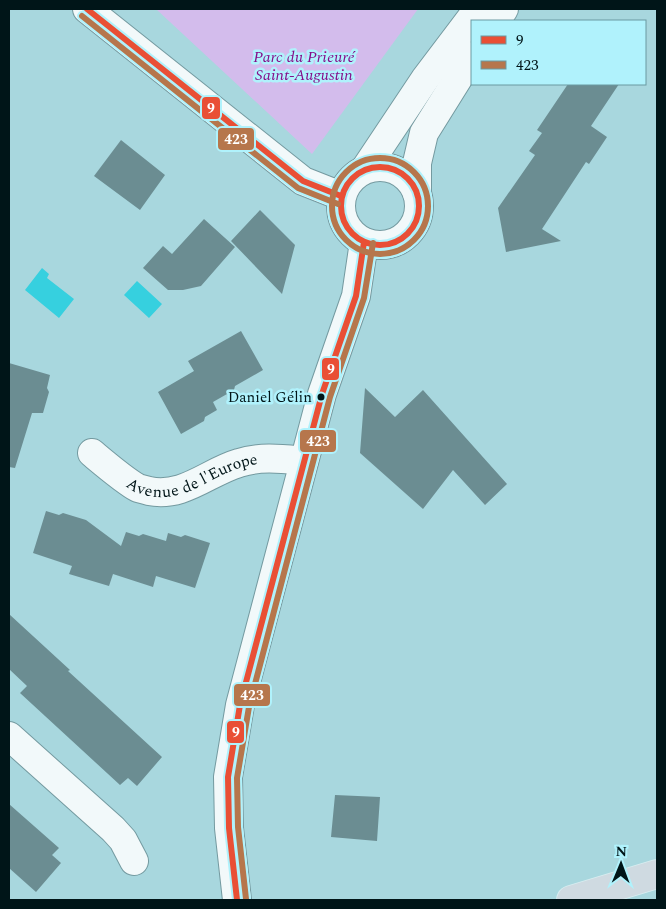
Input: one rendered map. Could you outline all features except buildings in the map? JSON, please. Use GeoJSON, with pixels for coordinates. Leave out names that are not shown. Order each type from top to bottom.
{"type":"FeatureCollection","features":[{"type":"Feature","properties":{"kind":"highway"},"geometry":{"type":"LineString","coordinates":[[571,900],[657,874]]}},
{"type":"Feature","properties":{"kind":"street"},"geometry":{"type":"LineString","coordinates":[[87,9],[303,181],[341,196]]}},
{"type":"Feature","properties":{"kind":"street"},"geometry":{"type":"LineString","coordinates":[[471,58],[424,133],[417,163],[420,206],[417,220],[409,233],[395,242],[382,246],[364,242],[353,235],[343,222],[340,205],[345,185],[353,176],[364,169],[425,79],[478,9]]}},
{"type":"Feature","properties":{"kind":"street"},"geometry":{"type":"LineString","coordinates":[[497,20],[504,9]]}},
{"type":"Feature","properties":{"kind":"street"},"geometry":{"type":"LineString","coordinates":[[364,169],[384,166],[395,169],[410,180],[418,193]]}},
{"type":"Feature","properties":{"kind":"street"},"geometry":{"type":"LineString","coordinates":[[236,893],[229,828],[228,777],[240,705],[330,366],[356,296],[364,242]]}},
{"type":"Feature","properties":{"kind":"street","name":"Avenue de l'Europe"},"geometry":{"type":"LineString","coordinates":[[92,453],[138,488],[156,492],[184,489],[238,463],[251,460],[280,459],[304,461]]}},
{"type":"Feature","properties":{"kind":"street"},"geometry":{"type":"LineString","coordinates":[[9,736],[113,829],[123,840],[134,860]]}},
{"type":"Feature","properties":{"kind":"green space","name":"Parc du Prieuré Saint-Augustin"},"geometry":{"type":"Polygon","coordinates":[[[156,9],[418,9],[312,154],[156,9]]]}},
{"type":"Feature","properties":{"kind":"water"},"geometry":{"type":"Polygon","coordinates":[[[42,268],[49,274],[47,278],[74,299],[59,318],[25,290],[42,268]]]}},
{"type":"Feature","properties":{"kind":"water"},"geometry":{"type":"Polygon","coordinates":[[[137,281],[162,304],[149,318],[124,295],[137,281]]]}},
{"type":"Feature","properties":{"kind":"transit line","name":"9"},"geometry":{"type":"LineString","coordinates":[[87,9],[303,181],[341,196]]}},
{"type":"Feature","properties":{"kind":"transit line","name":"423"},"geometry":{"type":"LineString","coordinates":[[82,16],[298,188],[338,204]]}},
{"type":"Feature","properties":{"kind":"transit line","name":"423"},"geometry":{"type":"LineString","coordinates":[[380,158],[398,162],[414,172],[424,188],[428,206],[424,224],[414,240],[398,250],[380,254],[362,250],[346,240],[336,224],[332,206],[336,188],[346,172],[362,162],[380,158]]}},
{"type":"Feature","properties":{"kind":"transit line","name":"9"},"geometry":{"type":"LineString","coordinates":[[372,167],[388,167],[402,173],[413,184],[419,198],[419,206],[419,214],[413,228],[402,239],[388,245],[372,245],[358,239],[347,228],[341,214],[341,198],[347,184],[358,173],[372,167]]}},
{"type":"Feature","properties":{"kind":"transit line","name":"9"},"geometry":{"type":"LineString","coordinates":[[237,900],[229,828],[228,777],[240,705],[322,394],[356,296],[364,242]]}},
{"type":"Feature","properties":{"kind":"transit line","name":"423"},"geometry":{"type":"LineString","coordinates":[[246,899],[238,827],[237,778],[249,707],[330,397],[364,298],[373,243]]}},
{"type":"Feature","properties":{"kind":"place","name":"Daniel Gélin"},"geometry":{"type":"Point","coordinates":[321,397]}}]}
